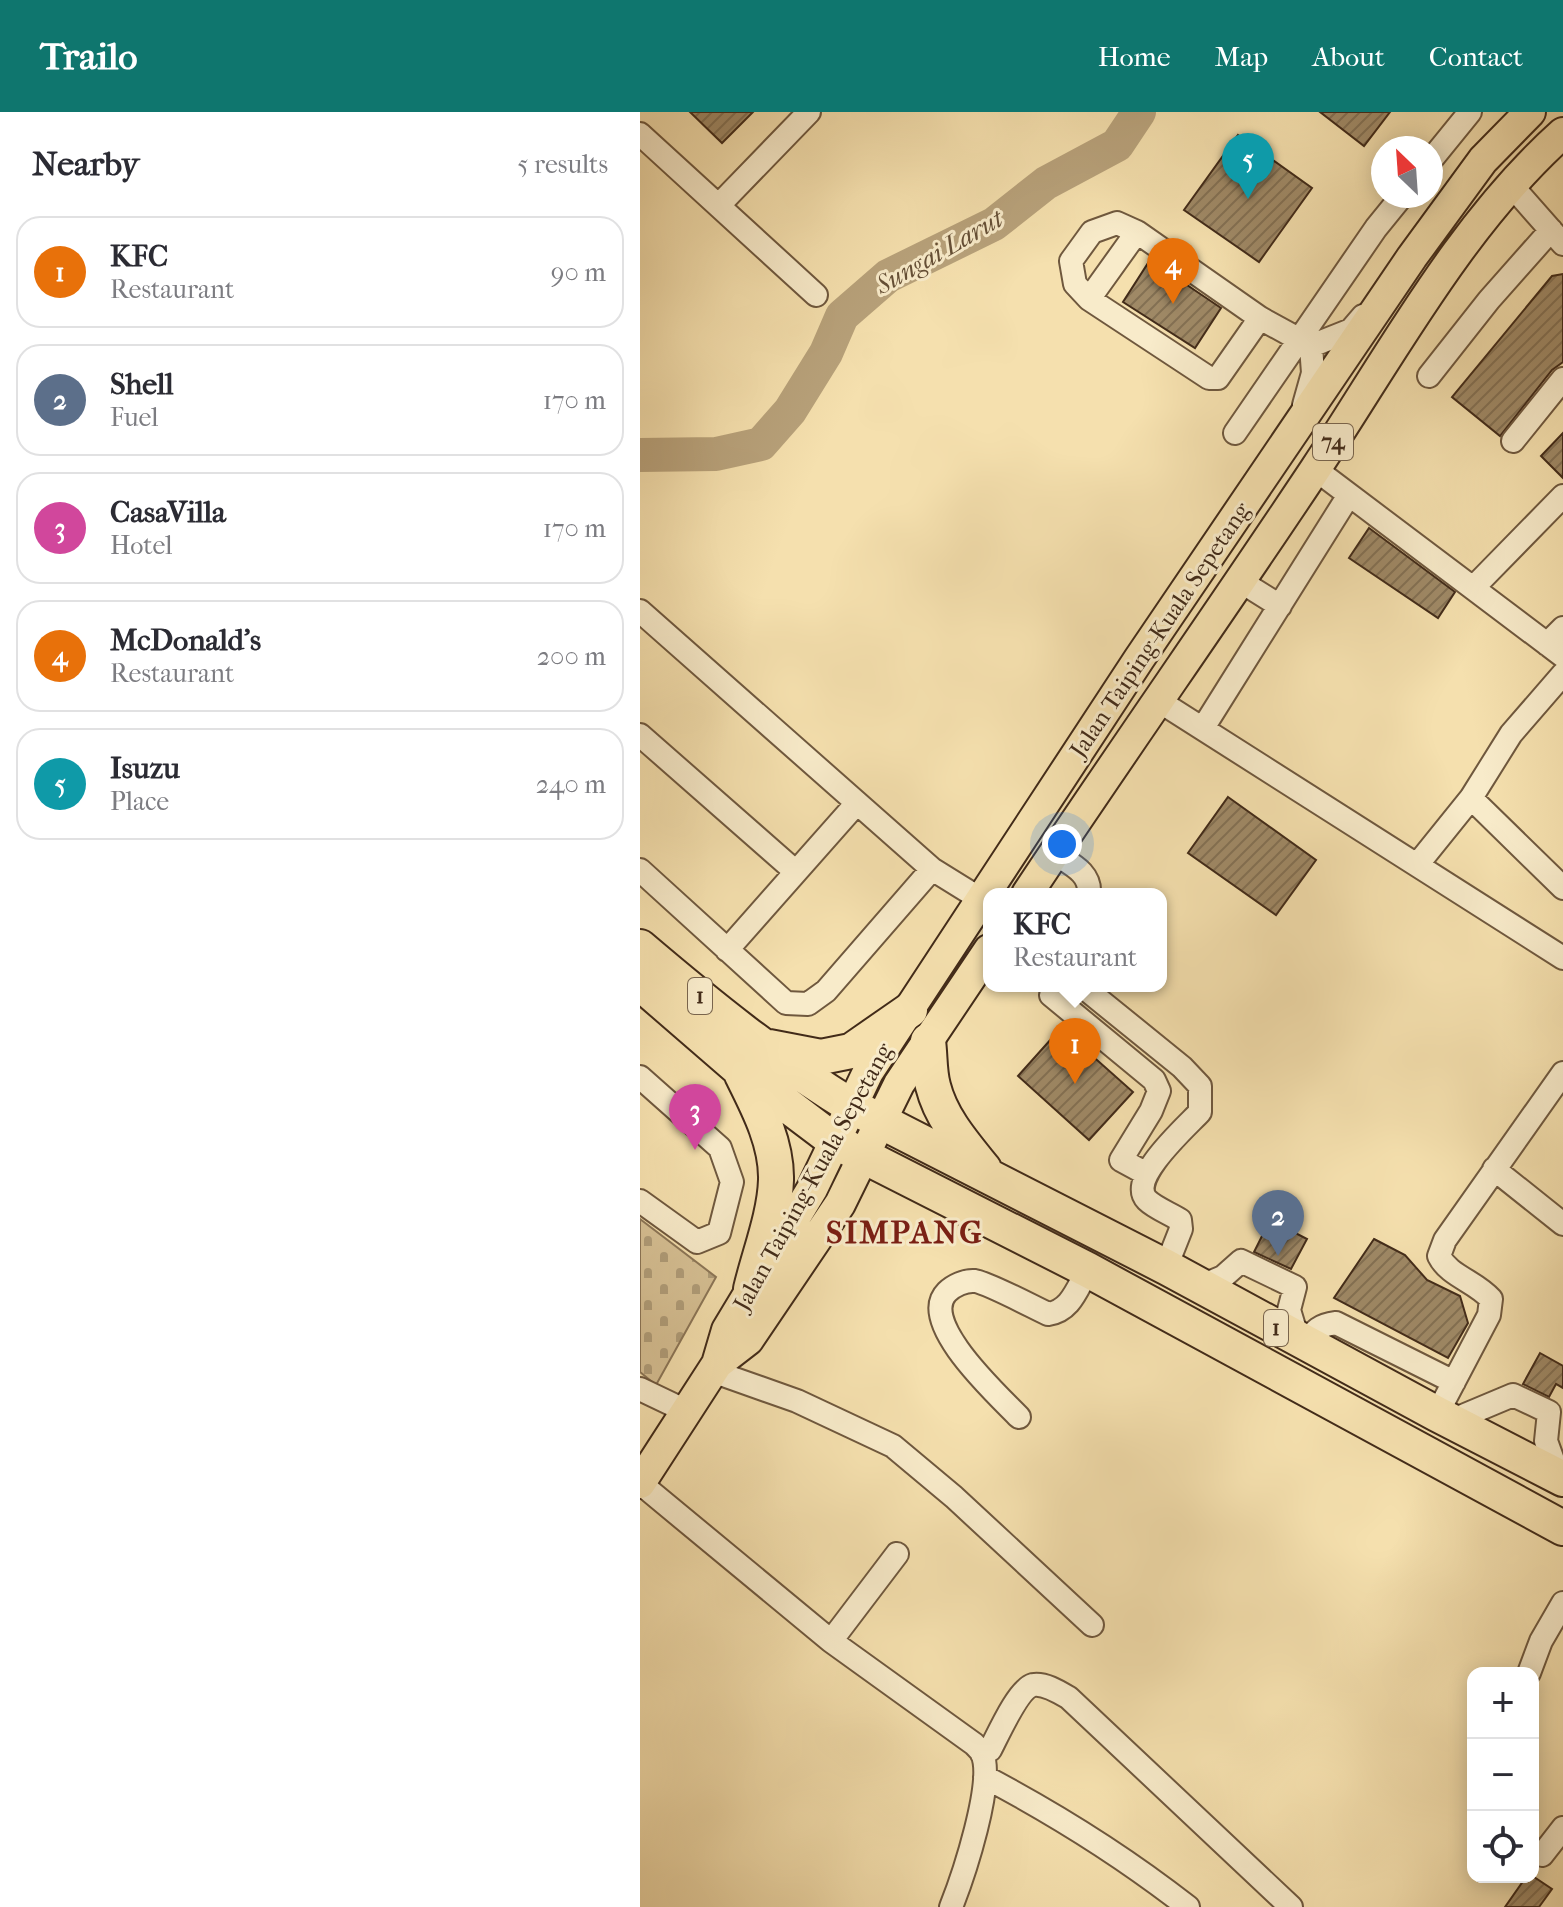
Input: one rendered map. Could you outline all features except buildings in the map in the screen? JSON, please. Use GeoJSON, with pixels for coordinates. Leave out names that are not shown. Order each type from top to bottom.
{"type":"FeatureCollection","features":[{"type":"Feature","properties":{"kind":"highway","name":"1"},"geometry":{"type":"LineString","coordinates":[[640,947],[749,1057],[850,1150],[1088,1270],[1563,1528]]}},
{"type":"Feature","properties":{"kind":"highway","name":"1"},"geometry":{"type":"LineString","coordinates":[[640,983],[749,1057],[804,1077],[851,1106],[1166,1267],[1561,1478]]}},
{"type":"Feature","properties":{"kind":"highway"},"geometry":{"type":"LineString","coordinates":[[751,1289],[773,1206],[776,1178],[772,1146],[758,1107],[749,1057],[821,1057],[851,1051],[910,1010]]}},
{"type":"Feature","properties":{"kind":"highway"},"geometry":{"type":"LineString","coordinates":[[928,1041],[932,1084],[942,1111],[954,1132],[990,1176]]}},
{"type":"Feature","properties":{"kind":"main road","name":"Jalan Taiping-Kuala Sepetang"},"geometry":{"type":"LineString","coordinates":[[990,888],[1139,659],[1412,257],[1483,160],[1530,112]]}},
{"type":"Feature","properties":{"kind":"main road","name":"Jalan Taiping-Kuala Sepetang"},"geometry":{"type":"LineString","coordinates":[[1031,888],[1240,581],[1437,283],[1511,185],[1563,133]]}},
{"type":"Feature","properties":{"kind":"main road","name":"Jalan Taiping-Kuala Sepetang"},"geometry":{"type":"LineString","coordinates":[[714,1368],[748,1340],[840,1204],[850,1150],[851,1106],[868,1072],[982,900]]}},
{"type":"Feature","properties":{"kind":"main road","name":"Jalan Taiping-Kuala Sepetang"},"geometry":{"type":"LineString","coordinates":[[714,1368],[727,1330],[812,1189],[882,1121],[899,1084],[983,959]]}},
{"type":"Feature","properties":{"kind":"main road","name":"74"},"geometry":{"type":"LineString","coordinates":[[640,1483],[714,1368]]}},
{"type":"Feature","properties":{"kind":"street"},"geometry":{"type":"LineString","coordinates":[[719,205],[809,112]]}},
{"type":"Feature","properties":{"kind":"street"},"geometry":{"type":"LineString","coordinates":[[1443,145],[1470,112]]}},
{"type":"Feature","properties":{"kind":"street"},"geometry":{"type":"LineString","coordinates":[[640,134],[816,295]]}},
{"type":"Feature","properties":{"kind":"street"},"geometry":{"type":"LineString","coordinates":[[1429,376],[1489,300],[1557,237],[1511,185]]}},
{"type":"Feature","properties":{"kind":"street"},"geometry":{"type":"LineString","coordinates":[[1235,433],[1304,344],[1376,228],[1392,208]]}},
{"type":"Feature","properties":{"kind":"street"},"geometry":{"type":"LineString","coordinates":[[1260,318],[1218,378],[1209,378],[1089,299],[1075,284],[1071,261],[1092,232],[1117,223],[1137,232],[1260,318],[1304,344],[1313,373],[1298,425]]}},
{"type":"Feature","properties":{"kind":"street"},"geometry":{"type":"LineString","coordinates":[[1089,299],[1137,232]]}},
{"type":"Feature","properties":{"kind":"street"},"geometry":{"type":"LineString","coordinates":[[1304,344],[1351,330],[1412,257]]}},
{"type":"Feature","properties":{"kind":"street"},"geometry":{"type":"LineString","coordinates":[[1513,441],[1563,379]]}},
{"type":"Feature","properties":{"kind":"street"},"geometry":{"type":"LineString","coordinates":[[1315,469],[1473,588],[1558,642]]}},
{"type":"Feature","properties":{"kind":"street"},"geometry":{"type":"LineString","coordinates":[[1203,728],[1349,495]]}},
{"type":"Feature","properties":{"kind":"street"},"geometry":{"type":"LineString","coordinates":[[1473,588],[1563,496]]}},
{"type":"Feature","properties":{"kind":"street"},"geometry":{"type":"LineString","coordinates":[[1240,581],[1280,606]]}},
{"type":"Feature","properties":{"kind":"street"},"geometry":{"type":"LineString","coordinates":[[640,611],[932,869],[982,900]]}},
{"type":"Feature","properties":{"kind":"street"},"geometry":{"type":"LineString","coordinates":[[1417,865],[1471,798],[1511,734],[1563,674]]}},
{"type":"Feature","properties":{"kind":"street"},"geometry":{"type":"LineString","coordinates":[[1159,701],[1563,958]]}},
{"type":"Feature","properties":{"kind":"street"},"geometry":{"type":"LineString","coordinates":[[640,735],[796,872]]}},
{"type":"Feature","properties":{"kind":"street"},"geometry":{"type":"LineString","coordinates":[[1471,798],[1563,888]]}},
{"type":"Feature","properties":{"kind":"street"},"geometry":{"type":"LineString","coordinates":[[727,950],[857,803]]}},
{"type":"Feature","properties":{"kind":"street"},"geometry":{"type":"LineString","coordinates":[[1054,853],[1087,876],[1090,888]]}},
{"type":"Feature","properties":{"kind":"street"},"geometry":{"type":"LineString","coordinates":[[640,870],[786,1003],[808,1004],[826,991],[932,869]]}},
{"type":"Feature","properties":{"kind":"street"},"geometry":{"type":"LineString","coordinates":[[640,898],[666,895]]}},
{"type":"Feature","properties":{"kind":"street"},"geometry":{"type":"LineString","coordinates":[[1089,992],[1182,1067],[1200,1086],[1200,1112],[1145,1173],[1142,1187],[1146,1200],[1180,1220],[1181,1229],[1166,1267]]}},
{"type":"Feature","properties":{"kind":"street"},"geometry":{"type":"LineString","coordinates":[[1051,995],[1154,1080],[1159,1091],[1151,1111],[1121,1160],[1145,1173]]}},
{"type":"Feature","properties":{"kind":"street"},"geometry":{"type":"LineString","coordinates":[[640,1077],[720,1148],[732,1182],[719,1233],[697,1242],[640,1201]]}},
{"type":"Feature","properties":{"kind":"street"},"geometry":{"type":"LineString","coordinates":[[1444,1417],[1454,1382],[1489,1315],[1491,1299],[1480,1286],[1444,1267],[1439,1256],[1445,1240],[1494,1169],[1559,1086]]}},
{"type":"Feature","properties":{"kind":"street"},"geometry":{"type":"LineString","coordinates":[[1494,1169],[1563,1224]]}},
{"type":"Feature","properties":{"kind":"street"},"geometry":{"type":"LineString","coordinates":[[1199,1287],[1223,1277],[1241,1261],[1295,1287],[1289,1310],[1302,1342],[1323,1325],[1336,1323],[1454,1382]]}},
{"type":"Feature","properties":{"kind":"street"},"geometry":{"type":"LineString","coordinates":[[1019,1417],[955,1347],[944,1329],[939,1310],[944,1294],[957,1284],[975,1281],[1048,1314],[1067,1307],[1088,1270]]}},
{"type":"Feature","properties":{"kind":"street"},"geometry":{"type":"LineString","coordinates":[[714,1368],[797,1401],[893,1446],[954,1497],[1092,1625]]}},
{"type":"Feature","properties":{"kind":"street"},"geometry":{"type":"LineString","coordinates":[[640,1389],[686,1411]]}},
{"type":"Feature","properties":{"kind":"street"},"geometry":{"type":"LineString","coordinates":[[1444,1417],[1513,1395],[1549,1412],[1546,1441],[1561,1478]]}},
{"type":"Feature","properties":{"kind":"street"},"geometry":{"type":"LineString","coordinates":[[640,1483],[831,1641],[974,1744],[982,1754],[985,1777],[970,1852],[951,1907]]}},
{"type":"Feature","properties":{"kind":"street"},"geometry":{"type":"LineString","coordinates":[[831,1641],[897,1554]]}},
{"type":"Feature","properties":{"kind":"street"},"geometry":{"type":"LineString","coordinates":[[1531,1667],[1541,1641],[1563,1603]]}},
{"type":"Feature","properties":{"kind":"street"},"geometry":{"type":"LineString","coordinates":[[982,1754],[990,1750],[1024,1690],[1036,1684],[1054,1689],[1069,1698],[1291,1907]]}},
{"type":"Feature","properties":{"kind":"street"},"geometry":{"type":"LineString","coordinates":[[985,1777],[1053,1813],[1133,1864],[1188,1907]]}},
{"type":"Feature","properties":{"kind":"street"},"geometry":{"type":"LineString","coordinates":[[1542,1855],[1563,1828]]}},
{"type":"Feature","properties":{"kind":"green space"},"geometry":{"type":"Polygon","coordinates":[[[640,1219],[716,1277],[656,1385],[640,1372],[640,1219]]]}},
{"type":"Feature","properties":{"kind":"waterway","name":"Sungai Larut"},"geometry":{"type":"LineString","coordinates":[[640,455],[716,454],[761,444],[790,411],[826,353],[842,316],[888,276],[994,224],[1046,183],[1117,145],[1139,112]]}},
{"type":"Feature","properties":{"kind":"place","name":"Isuzu"},"geometry":{"type":"Point","coordinates":[1248,199]}},
{"type":"Feature","properties":{"kind":"place","name":"McDonald's"},"geometry":{"type":"Point","coordinates":[1173,304]}},
{"type":"Feature","properties":{"kind":"place","name":"KFC"},"geometry":{"type":"Point","coordinates":[1075,1084]}},
{"type":"Feature","properties":{"kind":"place","name":"CasaVilla"},"geometry":{"type":"Point","coordinates":[695,1150]}},
{"type":"Feature","properties":{"kind":"place","name":"Shell"},"geometry":{"type":"Point","coordinates":[1278,1256]}},
{"type":"Feature","properties":{"kind":"district","name":"SIMPANG"},"geometry":{"type":"Point","coordinates":[905,1232]}}]}
